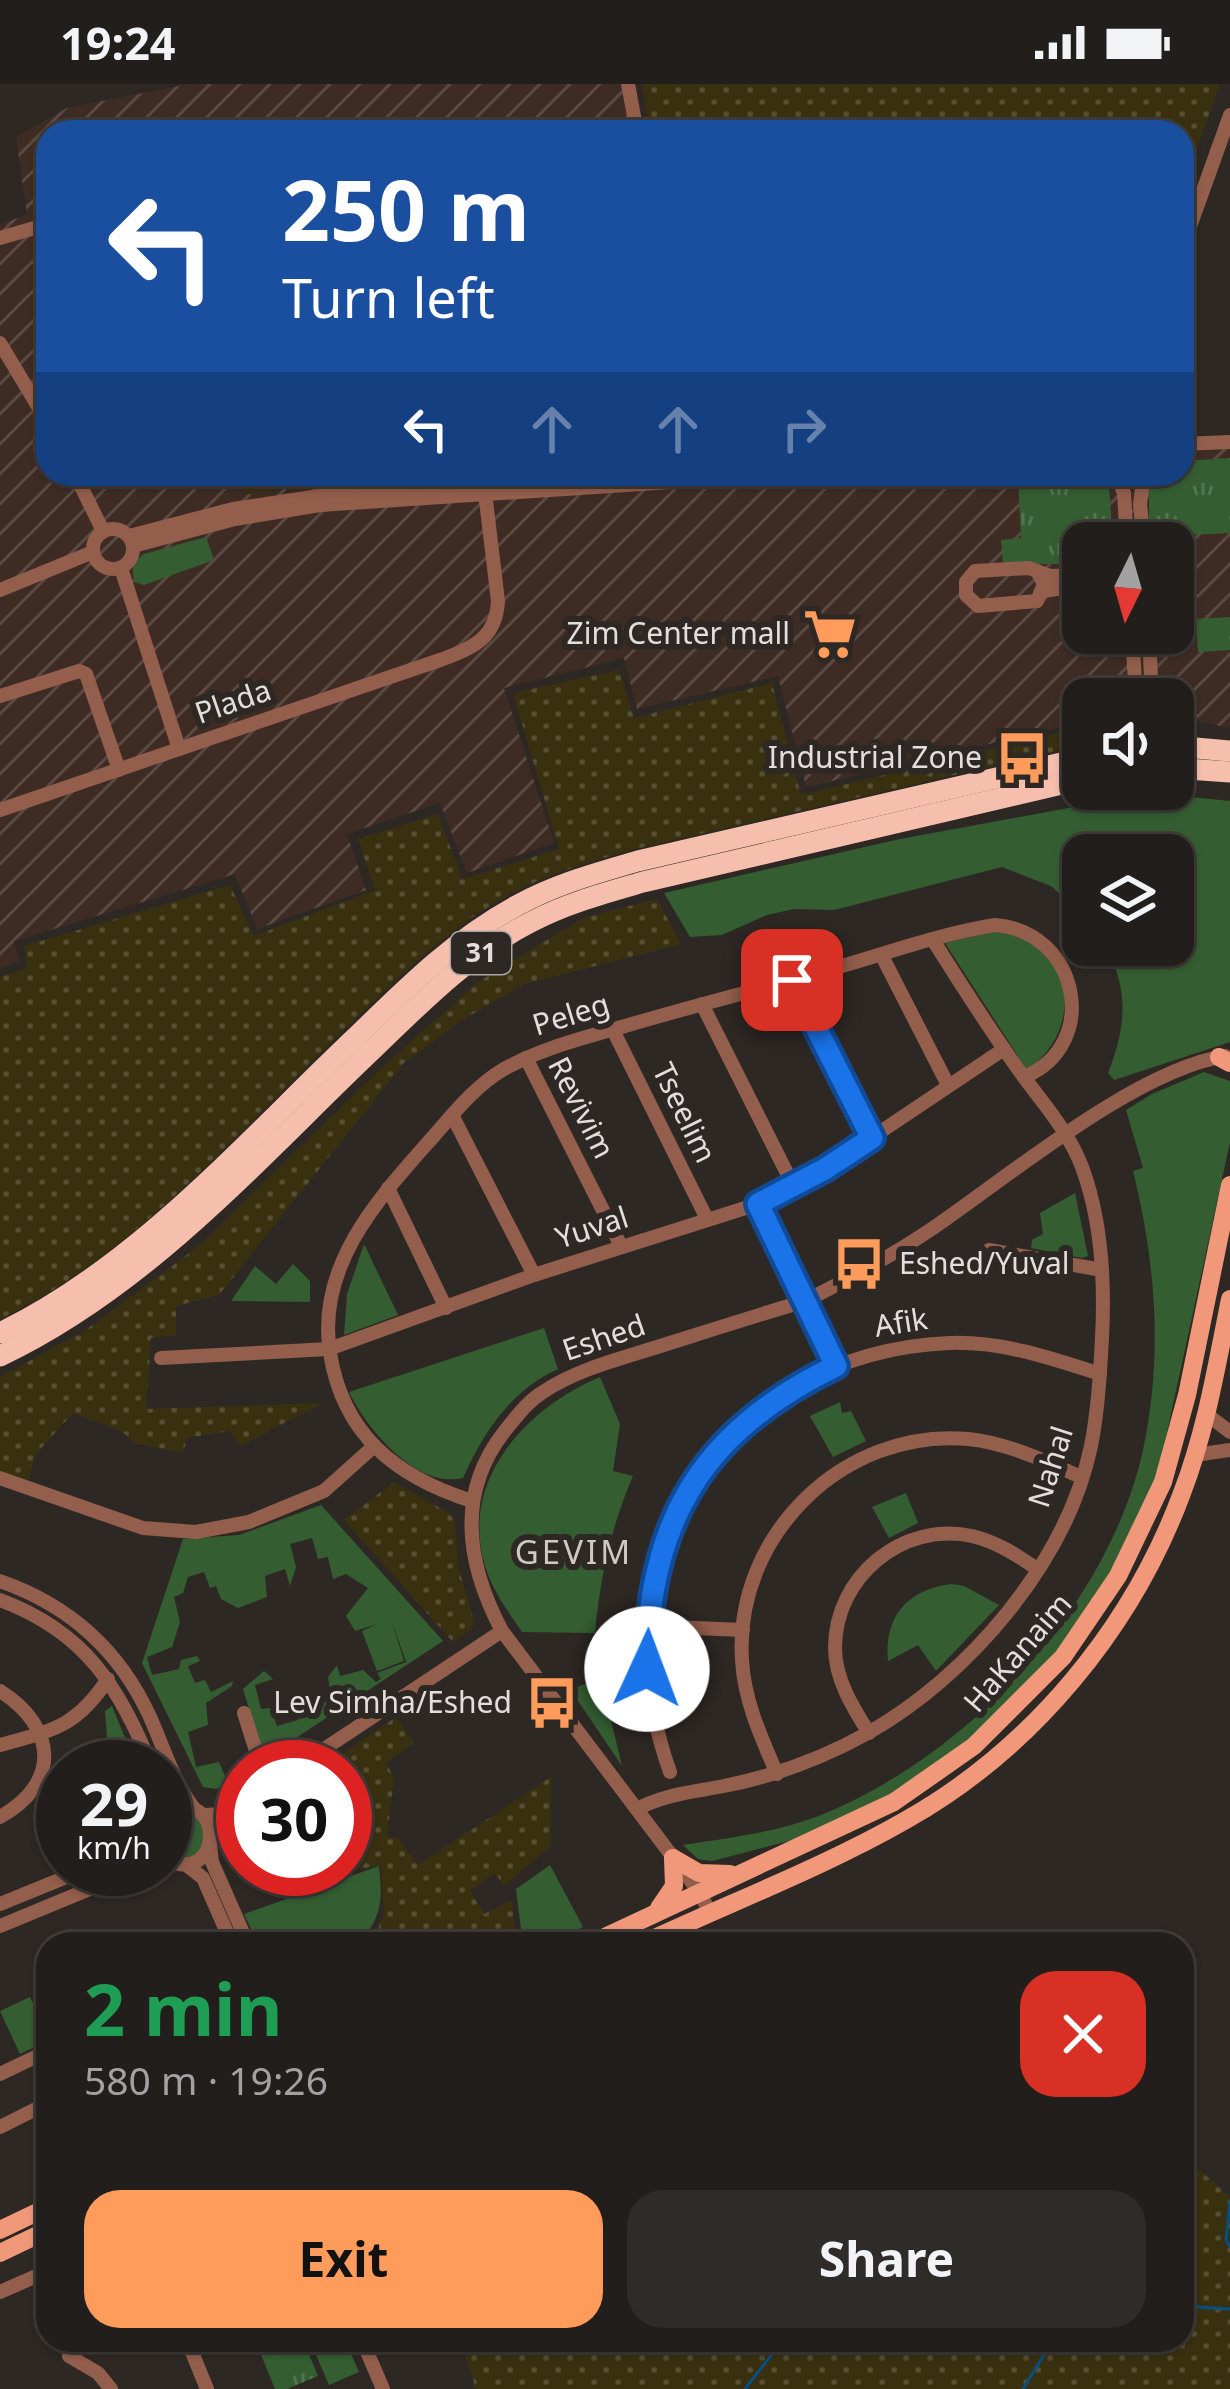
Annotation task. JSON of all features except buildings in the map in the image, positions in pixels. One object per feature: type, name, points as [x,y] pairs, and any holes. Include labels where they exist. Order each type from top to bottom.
[{"type":"highway","points":[[1194,747],[1230,751]]},
{"type":"highway","name":"31","points":[[0,1333],[50,1307],[110,1266],[415,980],[471,934],[519,904],[572,880],[638,861],[1062,763]]},
{"type":"highway","points":[[1194,769],[1230,772]]},
{"type":"highway","name":"31","points":[[0,1356],[61,1325],[123,1282],[176,1238],[428,996],[529,922],[580,900],[643,882],[1062,784]]},
{"type":"main road","name":"HaKanaim","points":[[616,1932],[894,1802],[998,1725],[1081,1634],[1118,1576],[1163,1482],[1183,1412],[1230,1186]]},
{"type":"main road","name":"HaKanaim","points":[[668,1932],[905,1821],[1013,1742],[1080,1671],[1120,1617],[1171,1521],[1195,1455],[1230,1299]]},
{"type":"main road","points":[[674,1858],[699,1873],[742,1873]]},
{"type":"main road","points":[[654,1914],[674,1886],[674,1858]]},
{"type":"main road","points":[[0,2230],[36,2213]]},
{"type":"main road","points":[[7,2265],[36,2240]]},
{"type":"street","points":[[628,84],[635,120]]},
{"type":"street","points":[[1194,216],[1230,115]]},
{"type":"street","points":[[0,238],[36,228]]},
{"type":"street","points":[[0,344],[36,403]]},
{"type":"street","points":[[1194,444],[1230,442]]},
{"type":"street","points":[[80,486],[103,531]]},
{"type":"street","points":[[131,541],[279,511],[516,486]]},
{"type":"street","points":[[484,489],[538,486]]},
{"type":"street","points":[[1121,486],[1126,522]]},
{"type":"street","points":[[1142,486],[1143,522]]},
{"type":"street","name":"Plada","points":[[0,810],[482,642],[497,617],[484,489]]},
{"type":"street","points":[[121,568],[101,566],[92,552],[93,542],[103,531],[117,529],[131,541]]},
{"type":"street","points":[[121,568],[130,559],[131,541]]},
{"type":"street","points":[[0,590],[92,552]]},
{"type":"street","points":[[121,568],[179,749]]},
{"type":"street","points":[[1037,571],[1043,591],[1037,601],[978,606],[966,595],[966,582],[975,571],[1029,568],[1062,576]]},
{"type":"street","points":[[1043,591],[1062,588]]},
{"type":"street","points":[[0,696],[80,671],[86,674],[119,770]]},
{"type":"street","name":"Peleg","points":[[472,1502],[411,1477],[372,1448],[349,1416],[338,1390],[329,1348],[329,1317],[344,1256],[364,1217],[452,1115],[498,1073],[526,1058],[702,1004],[988,926],[1013,926],[1044,942],[1057,957],[1070,988],[1067,1032],[1051,1058],[1024,1077]]},
{"type":"street","name":"Nahal","points":[[637,1809],[662,1798],[777,1774],[869,1733],[929,1693],[998,1625],[1037,1569],[1081,1478],[1090,1450],[1100,1374],[1102,1270],[1092,1198],[1067,1134],[933,940]]},
{"type":"street","points":[[882,956],[949,1085]]},
{"type":"street","points":[[792,980],[872,1138]]},
{"type":"street","points":[[702,1004],[794,1187]]},
{"type":"street","name":"Tseelim","points":[[613,1030],[706,1220]]},
{"type":"street","name":"Yuval","points":[[161,1358],[329,1348],[534,1275],[758,1204],[872,1138],[1004,1049]]},
{"type":"street","name":"Eshed","points":[[710,1912],[502,1631],[477,1576],[470,1536],[472,1502],[495,1444],[521,1411],[551,1387],[584,1370],[805,1300],[899,1250],[1067,1134],[1177,1071],[1227,1057]]},
{"type":"street","name":"Revivim","points":[[526,1058],[621,1246]]},
{"type":"street","points":[[452,1115],[534,1275]]},
{"type":"street","points":[[388,1188],[446,1308]]},
{"type":"street","points":[[758,1204],[836,1366]]},
{"type":"street","points":[[989,1250],[1102,1270]]},
{"type":"street","name":"Afik","points":[[670,1772],[651,1703],[648,1626],[652,1585],[669,1530],[714,1455],[763,1408],[836,1366],[910,1347],[951,1343],[1013,1349],[1100,1374]]},
{"type":"street","points":[[1205,1413],[1230,1432]]},
{"type":"street","points":[[777,1774],[745,1683],[743,1630],[750,1586],[780,1526],[818,1485],[879,1450],[915,1441],[969,1439],[1026,1453],[1081,1478]]},
{"type":"street","points":[[0,1478],[142,1528],[196,1532],[249,1522],[324,1491],[372,1448]]},
{"type":"street","points":[[1195,1455],[1230,1450]]},
{"type":"street","points":[[869,1733],[845,1690],[835,1648],[844,1603],[866,1568],[904,1543],[948,1533],[992,1542],[1037,1569]]},
{"type":"street","points":[[0,1581],[62,1610],[101,1642],[141,1699],[178,1781],[199,1813],[216,1873],[243,1932]]},
{"type":"street","points":[[0,1600],[65,1634],[108,1679],[140,1740]]},
{"type":"street","points":[[648,1626],[743,1630]]},
{"type":"street","points":[[338,1740],[502,1631]]},
{"type":"street","points":[[0,1744],[40,1734],[88,1710],[108,1679]]},
{"type":"street","points":[[0,1691],[21,1708],[40,1734],[46,1757],[32,1793],[0,1817]]},
{"type":"street","points":[[244,1713],[252,1740]]},
{"type":"street","points":[[192,1811],[216,1814]]},
{"type":"street","points":[[192,1859],[200,1858],[216,1832]]},
{"type":"street","points":[[192,1872],[203,1878],[227,1932]]},
{"type":"street","points":[[0,1904],[36,1889]]},
{"type":"street","points":[[0,1926],[73,1896]]},
{"type":"street","points":[[0,2074],[36,2057]]},
{"type":"street","points":[[0,2127],[36,2109]]},
{"type":"street","points":[[0,2292],[7,2265]]},
{"type":"street","points":[[194,2352],[207,2389]]},
{"type":"street","points":[[367,2352],[383,2389]]},
{"type":"street","points":[[69,2356],[98,2373],[111,2389]]},
{"type":"shaded area","points":[[188,84],[634,84],[640,120],[46,120],[67,108]]},
{"type":"shaded area","points":[[36,126],[36,486],[1194,486],[1194,439],[1230,437],[1230,728],[1194,720],[1194,678],[1062,678],[1062,727],[806,787],[778,676],[637,709],[624,658],[504,688],[554,843],[467,873],[440,803],[347,834],[366,890],[257,929],[235,874],[14,941],[19,962],[0,968],[0,225],[27,214],[16,137]]},
{"type":"green space","points":[[1230,458],[1230,533],[1194,535],[1194,522],[1149,522],[1149,486],[1194,486],[1194,460]]},
{"type":"green space","points":[[1019,486],[1109,486],[1112,522],[1062,522],[1062,564],[1003,564],[1001,540],[1021,538]]},
{"type":"green space","points":[[206,537],[214,560],[144,585],[135,582],[134,566],[144,554]]},
{"type":"green space","points":[[1230,617],[1230,650],[1198,652],[1196,619]]},
{"type":"green space","points":[[1194,797],[1230,801],[1230,1042],[1114,1080],[1108,1073],[1122,1024],[1114,966],[1194,966],[1194,834],[1062,834],[1062,896],[1051,886],[1002,867],[834,910],[794,909],[767,915],[722,935],[690,937],[664,893],[900,839],[1062,809],[1194,810]]},
{"type":"green space","points":[[996,931],[1024,935],[1042,948],[1063,982],[1065,1001],[1055,1039],[1027,1070],[945,943]]},
{"type":"green space","points":[[1204,1072],[1230,1081],[1230,1142],[1156,1483],[1125,1555],[1064,1647],[981,1731],[900,1789],[797,1839],[712,1861],[698,1859],[683,1845],[800,1823],[871,1791],[925,1757],[976,1717],[1022,1671],[1098,1566],[1125,1509],[1143,1450],[1153,1380],[1152,1275],[1133,1171],[1143,1168],[1126,1110]]},
{"type":"green space","points":[[1075,1193],[1088,1256],[1031,1248],[1032,1240],[1043,1234],[1040,1213]]},
{"type":"green space","points":[[364,1244],[398,1315],[344,1335],[347,1294]]},
{"type":"green space","points":[[293,1264],[310,1281],[310,1302],[231,1301],[255,1266],[276,1284]]},
{"type":"green space","points":[[544,1328],[558,1369],[526,1389],[500,1414],[463,1478],[428,1474],[395,1453],[349,1392]]},
{"type":"green space","points":[[600,1377],[620,1424],[613,1471],[633,1476],[608,1553],[595,1633],[522,1632],[492,1584],[481,1550],[486,1487],[519,1433],[570,1392]]},
{"type":"green space","points":[[840,1402],[842,1413],[851,1411],[866,1441],[833,1457],[810,1416]]},
{"type":"green space","points":[[906,1493],[918,1523],[889,1538],[872,1507]]},
{"type":"green space","points":[[321,1505],[443,1641],[293,1740],[258,1740],[243,1689],[264,1671],[273,1679],[255,1685],[261,1709],[271,1708],[277,1726],[298,1720],[293,1696],[306,1690],[311,1704],[331,1696],[328,1677],[337,1665],[340,1676],[363,1670],[376,1682],[381,1679],[377,1673],[406,1662],[391,1619],[404,1661],[377,1671],[362,1631],[377,1624],[355,1631],[346,1616],[368,1588],[346,1574],[333,1579],[328,1557],[318,1559],[312,1538],[290,1544],[296,1567],[290,1586],[285,1569],[265,1576],[267,1597],[238,1608],[221,1599],[216,1586],[210,1588],[204,1572],[188,1577],[183,1593],[174,1597],[180,1622],[172,1647],[147,1657],[152,1675],[179,1669],[181,1660],[197,1656],[200,1661],[188,1666],[195,1683],[205,1680],[211,1692],[233,1681],[206,1703],[208,1725],[188,1732],[190,1740],[180,1740],[142,1663],[183,1539],[239,1535]]},
{"type":"green space","points":[[951,1584],[999,1605],[936,1671],[918,1645],[888,1661],[890,1631],[902,1608],[922,1592]]},
{"type":"green space","points":[[601,1679],[622,1766],[570,1689]]},
{"type":"green space","points":[[112,1706],[126,1740],[107,1740],[105,1711]]},
{"type":"green space","points":[[192,1750],[196,1767],[216,1763],[216,1789],[203,1787],[192,1765]]},
{"type":"green space","points":[[192,1816],[203,1828],[203,1844],[192,1856]]},
{"type":"green space","points":[[550,1865],[583,1927],[572,1932],[521,1932],[516,1889]]},
{"type":"green space","points":[[379,1866],[380,1903],[367,1932],[252,1932],[244,1914],[295,1896],[372,1896],[372,1868]]},
{"type":"green space","points":[[30,1997],[36,2010],[36,2047],[20,2054],[0,2011]]},
{"type":"green space","points":[[260,2352],[308,2352],[318,2376],[275,2389]]},
{"type":"green space","points":[[315,2352],[350,2352],[359,2372],[329,2385]]},
{"type":"sand","points":[[642,84],[1220,84],[1194,157],[1194,120],[648,120]]},
{"type":"sand","points":[[243,486],[304,486],[244,495]]},
{"type":"sand","points":[[619,670],[634,718],[772,683],[801,795],[1062,732],[1062,750],[635,849],[514,892],[469,920],[407,970],[142,1224],[50,1292],[0,1319],[0,977],[27,968],[24,946],[230,885],[254,936],[375,890],[358,839],[438,814],[462,879],[559,849],[513,693]]},
{"type":"sand","points":[[657,899],[681,944],[525,984],[462,1020],[403,1064],[219,1295],[176,1306],[176,1335],[151,1338],[146,1409],[324,1403],[241,1445],[230,1431],[187,1438],[183,1453],[136,1443],[121,1431],[73,1413],[35,1455],[29,1479],[0,1477],[0,1377],[86,1330],[200,1245],[376,1073],[478,982],[583,918]]},
{"type":"sand","points":[[394,1482],[455,1521],[458,1566],[474,1621],[471,1630],[453,1642],[344,1520]]},
{"type":"sand","points":[[396,1717],[414,1743],[386,1763],[394,1778],[387,1836],[399,1839],[418,1865],[551,1777],[551,1845],[504,1886],[495,1873],[470,1891],[484,1914],[512,1900],[515,1932],[377,1932],[384,1913],[381,1865],[372,1867],[372,1740],[362,1740]]},
{"type":"sand","points":[[1194,2165],[1230,2197],[1230,2389],[476,2389],[464,2352],[1194,2352]]},
{"type":"waterway","points":[[1230,2201],[1226,2240],[1230,2247]]},
{"type":"waterway","points":[[1194,2307],[1230,2309]]},
{"type":"waterway","points":[[745,2389],[774,2352]]},
{"type":"waterway","points":[[1023,2389],[1046,2352]]},
{"type":"place","name":"Zim Center mall","points":[[830,634]]},
{"type":"place","name":"Industrial Zone","points":[[1022,758]]},
{"type":"place","name":"Eshed/Yuval","points":[[859,1264]]},
{"type":"place","name":"Lev Simha/Eshed","points":[[552,1703]]},
{"type":"district","name":"GEVIM","points":[[574,1552]]},
{"type":"route","points":[[647,1669],[649,1610],[659,1557],[697,1478],[763,1408],[836,1366],[758,1204],[872,1138],[792,980]]}]
